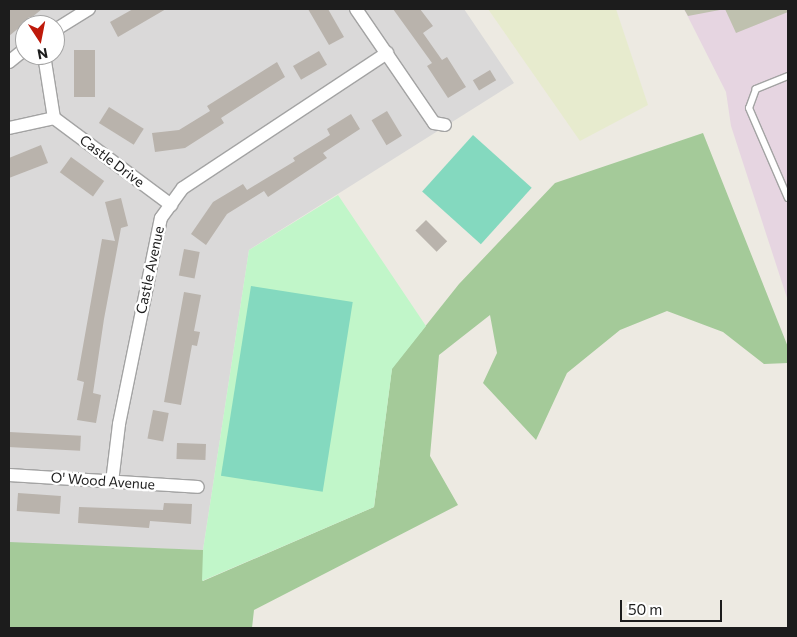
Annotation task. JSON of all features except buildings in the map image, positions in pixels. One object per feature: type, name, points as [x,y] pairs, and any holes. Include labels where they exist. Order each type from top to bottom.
[{"type":"street","points":[[65,24],[89,9]]},
{"type":"street","points":[[356,9],[434,123],[445,125]]},
{"type":"street","name":"Castle Avenue","points":[[112,482],[119,424],[161,218],[183,188],[387,53]]},
{"type":"street","points":[[9,128],[54,118],[46,65]]},
{"type":"street","name":"Castle Drive","points":[[54,118],[170,205]]},
{"type":"street","name":"O' Wood Avenue","points":[[9,475],[198,487]]},
{"type":"lane","points":[[788,76],[756,89],[749,108],[788,198]]},
{"type":"shaded area","points":[[9,9],[464,9],[514,83],[249,250],[203,550],[9,543]]},
{"type":"shaded area","points":[[488,9],[616,9],[648,105],[580,141]]},
{"type":"shaded area","points":[[684,9],[788,9],[788,301],[731,126],[726,92]]},
{"type":"shaded area","points":[[684,9],[725,9],[688,16]]},
{"type":"shaded area","points":[[725,9],[788,9],[788,12],[736,33]]},
{"type":"green space","points":[[703,133],[788,347],[788,363],[764,364],[723,332],[667,311],[620,330],[567,373],[536,440],[483,383],[497,353],[490,315],[439,355],[430,456],[458,505],[254,610],[252,628],[9,628],[9,542],[203,550],[203,581],[374,507],[392,368],[459,284],[555,183]]},
{"type":"green space","points":[[473,135],[532,188],[481,244],[422,191]]},
{"type":"green space","points":[[338,195],[426,326],[392,369],[374,507],[202,581],[203,550],[249,250]]},
{"type":"green space","points":[[251,286],[353,302],[323,492],[221,476]]}]
